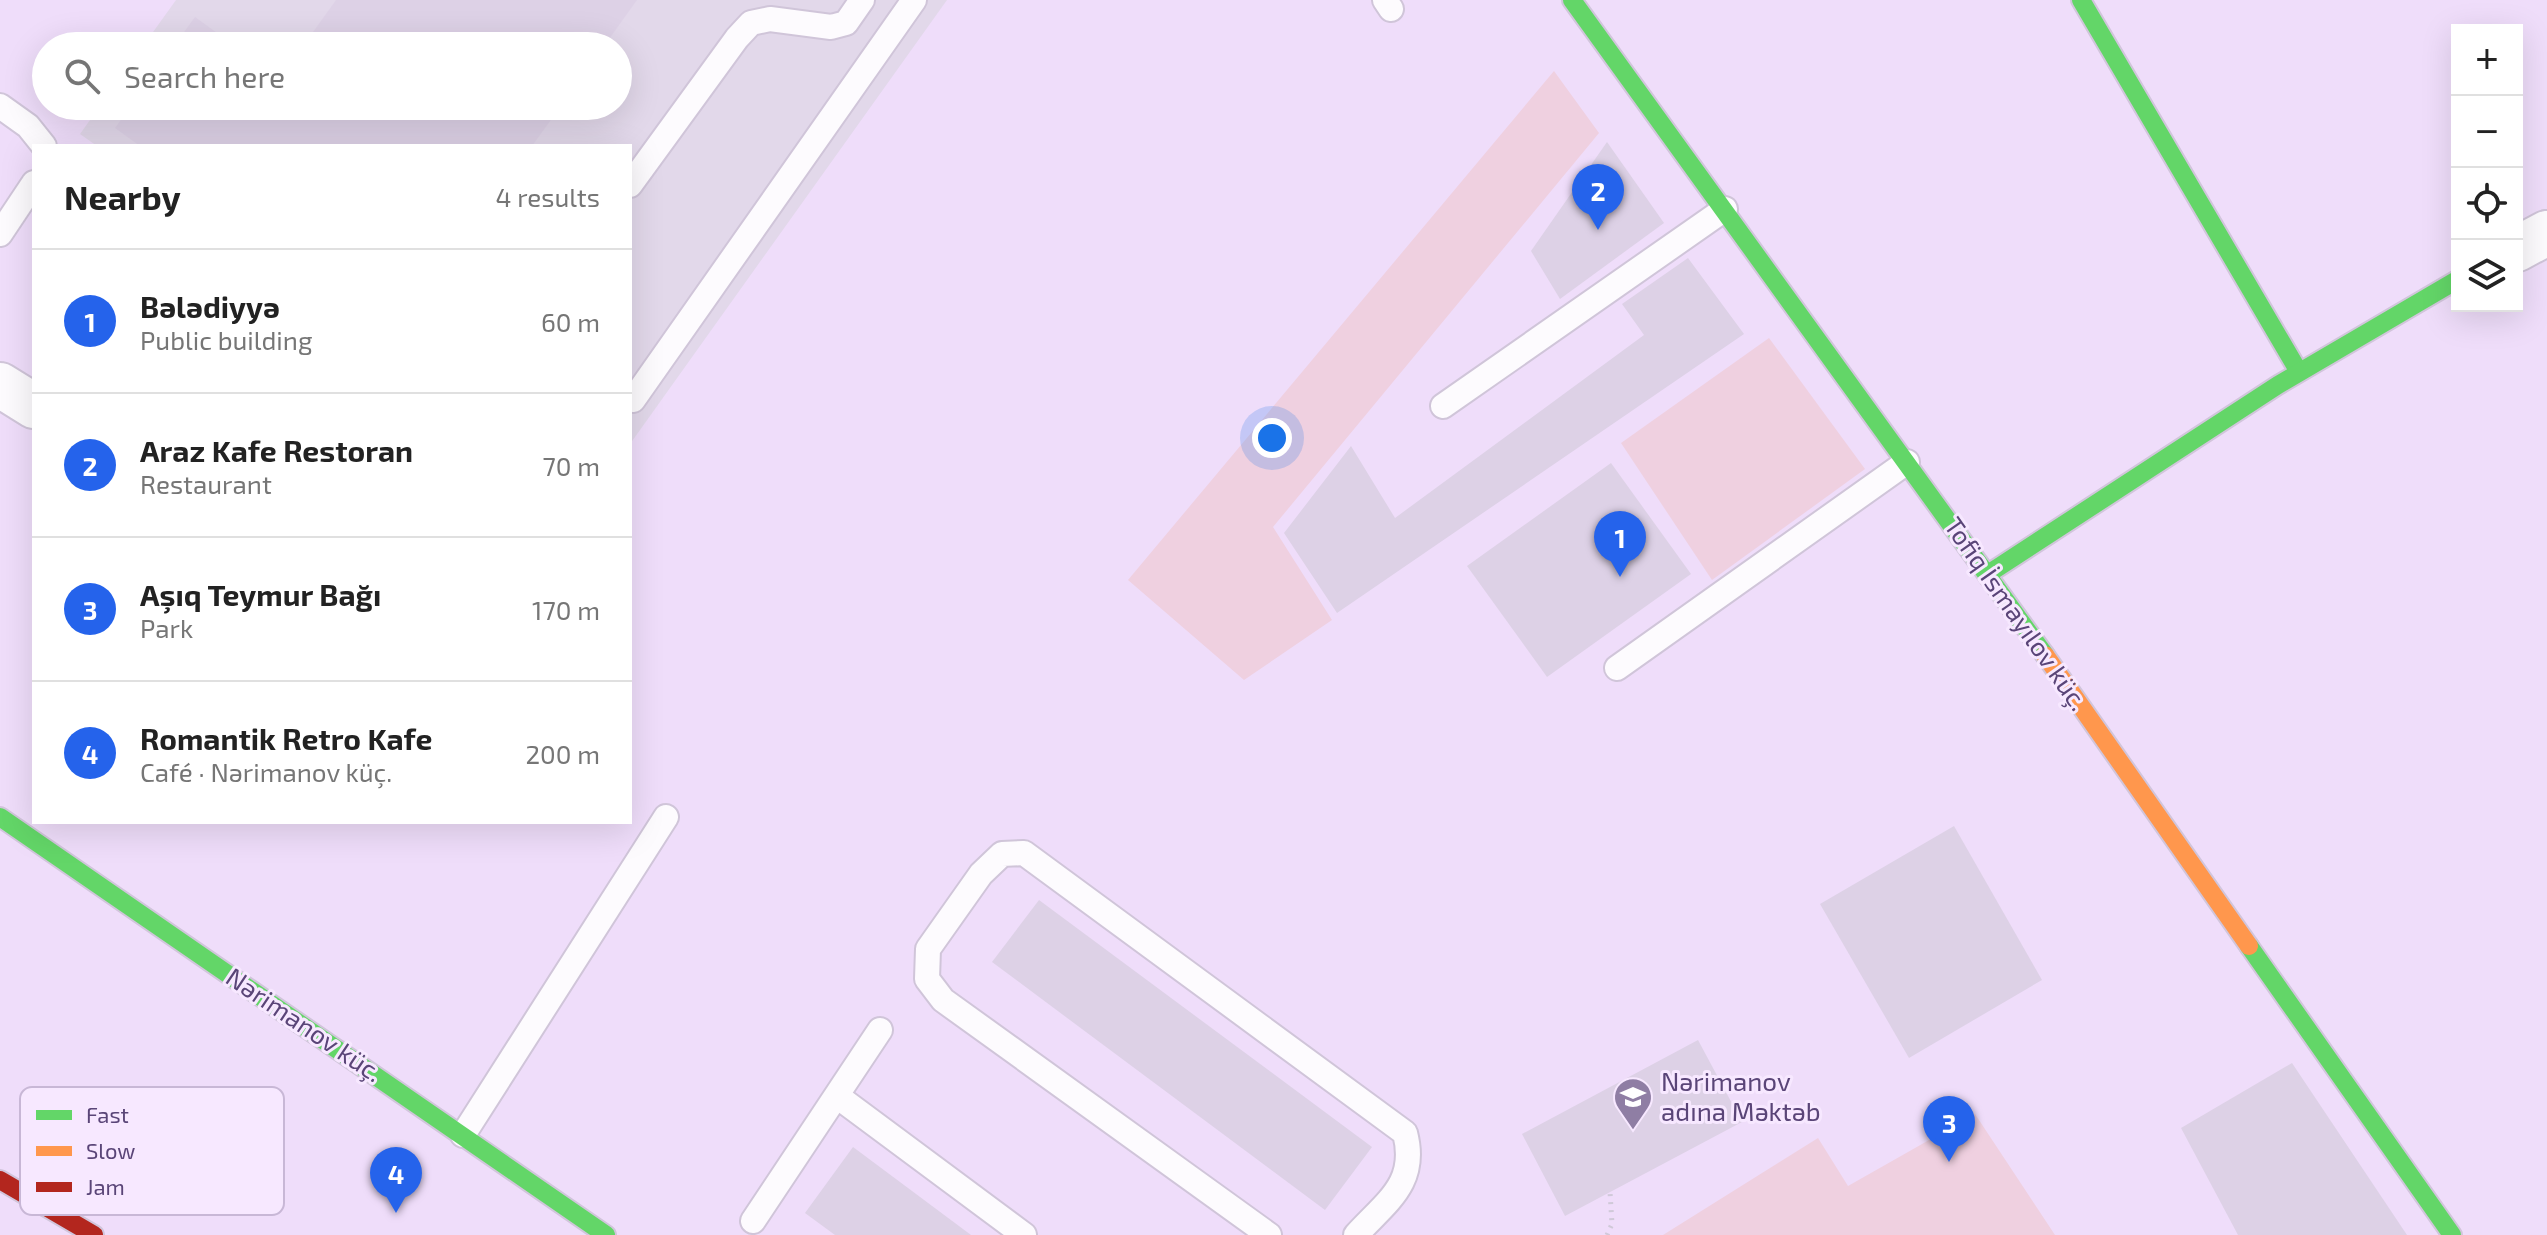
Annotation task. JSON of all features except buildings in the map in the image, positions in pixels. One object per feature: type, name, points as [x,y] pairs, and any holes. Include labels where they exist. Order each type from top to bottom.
[{"type":"street","name":"Tofiq İsmayılov küç.","points":[[1572,0],[1988,574],[2452,1235]]},
{"type":"street","points":[[2081,0],[2299,372]]},
{"type":"street","points":[[2523,246],[2547,233]]},
{"type":"street","points":[[1988,574],[2299,372],[2451,283]]},
{"type":"street","points":[[0,385],[32,405]]},
{"type":"street","name":"Nərimanov küç.","points":[[0,817],[606,1235]]},
{"type":"street","points":[[0,1180],[20,1192]]},
{"type":"street","points":[[60,1215],[94,1235]]},
{"type":"lane","points":[[632,182],[751,23],[770,19],[831,27],[846,23],[862,0]]},
{"type":"lane","points":[[633,400],[914,0]]},
{"type":"lane","points":[[0,106],[28,126],[43,144]]},
{"type":"lane","points":[[0,234],[32,186]]},
{"type":"lane","points":[[1443,406],[1725,209]]},
{"type":"lane","points":[[1617,668],[1907,462]]},
{"type":"lane","points":[[463,1135],[666,817]]},
{"type":"lane","points":[[1269,1235],[943,1000],[927,979],[928,949],[981,874],[1002,854],[1024,853],[1405,1133],[1411,1155],[1404,1182],[1356,1235]]},
{"type":"lane","points":[[753,1221],[880,1030]]},
{"type":"lane","points":[[837,1096],[1024,1235]]},
{"type":"path","points":[[1607,1235],[1612,1224],[1610,1192]]},
{"type":"shaded area","points":[[0,0],[2547,0],[2547,1235],[0,1235]]},
{"type":"shaded area","points":[[176,0],[947,0],[632,441],[632,144],[94,144],[80,134],[90,120],[632,120],[632,32],[153,32]]},
{"type":"shaded area","points":[[1554,71],[1599,133],[1273,527],[1332,620],[1244,680],[1128,580]]},
{"type":"shaded area","points":[[1769,338],[1865,469],[1712,580],[1621,443]]},
{"type":"shaded area","points":[[1975,1114],[2055,1235],[1663,1235],[1818,1138],[1848,1186]]},
{"type":"traffic: fast","points":[[1572,0],[2045,655]]},
{"type":"traffic: fast","points":[[2081,0],[2299,372]]},
{"type":"traffic: fast","points":[[1988,574],[2278,385],[2451,284]]},
{"type":"traffic: fast","points":[[0,817],[606,1235]]},
{"type":"traffic: fast","points":[[2249,946],[2452,1235]]},
{"type":"traffic: slow","points":[[2045,655],[2249,946]]},
{"type":"traffic: jam","points":[[0,1180],[20,1192]]},
{"type":"traffic: jam","points":[[60,1215],[94,1235]]},
{"type":"place","name":"Araz Kafe Restoran","points":[[1598,230]]},
{"type":"place","name":"Bələdiyyə","points":[[1620,577]]},
{"type":"place","name":"Nərimanov adına Məktəb","points":[[1633,1131]]},
{"type":"place","name":"Aşıq Teymur Bağı","points":[[1949,1162]]},
{"type":"place","name":"Romantik Retro Kafe","points":[[396,1213]]}]
